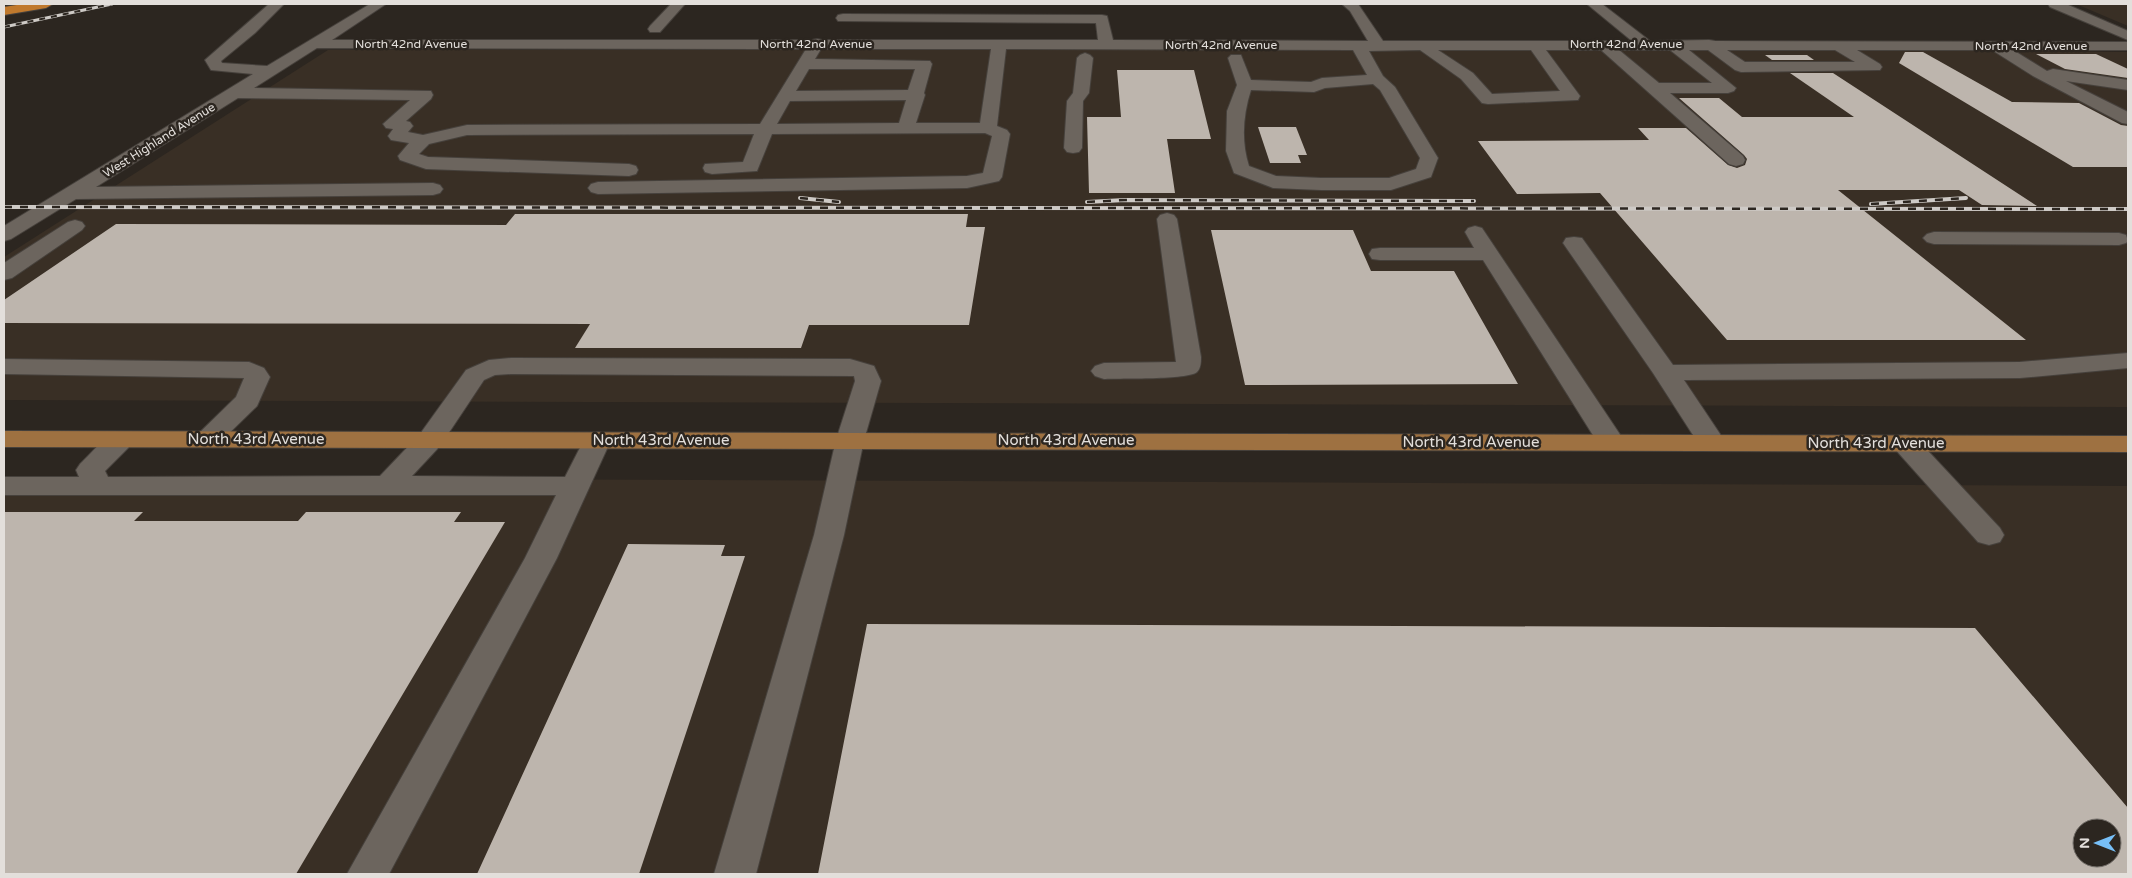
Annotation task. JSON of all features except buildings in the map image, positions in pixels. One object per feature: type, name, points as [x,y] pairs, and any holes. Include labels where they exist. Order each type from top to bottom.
[{"type":"highway","points":[[4,7],[23,4]]},
{"type":"highway","points":[[4,11],[46,4]]},
{"type":"main road","name":"North 43rd Avenue","points":[[4,439],[2128,444]]},
{"type":"street","points":[[270,71],[217,68],[212,60],[250,30],[277,4]]},
{"type":"street","name":"West Highland Avenue","points":[[10,228],[72,193],[380,4]]},
{"type":"street","points":[[656,29],[678,4]]},
{"type":"street","points":[[754,186],[750,168],[765,129],[804,64],[823,44],[851,4]]},
{"type":"street","points":[[995,19],[999,4]]},
{"type":"street","points":[[1073,148],[1075,101],[1081,94],[1085,52],[1235,52],[1245,85],[1236,111],[1235,151],[1241,169],[1273,182],[1321,184],[1391,184],[1424,174],[1430,158],[1388,87],[1377,79],[1360,48],[1378,45],[1355,8],[1349,4]]},
{"type":"street","points":[[1594,4],[1645,44]]},
{"type":"street","points":[[2055,4],[2128,36]]},
{"type":"street","points":[[1040,45],[1041,19]]},
{"type":"street","points":[[838,22],[1102,19],[1106,45]]},
{"type":"street","name":"North 42nd Avenue","points":[[313,44],[999,44],[1040,45],[1085,52],[1106,45],[1235,52],[1424,44],[2128,46]]},
{"type":"street","points":[[495,58],[510,44]]},
{"type":"street","points":[[664,58],[676,44]]},
{"type":"street","points":[[988,128],[999,44]]},
{"type":"street","points":[[1424,44],[1430,51],[1467,76],[1488,99],[1572,96],[1534,44]]},
{"type":"street","points":[[1603,44],[1736,160]]},
{"type":"street","points":[[1655,88],[1728,88],[1672,44]]},
{"type":"street","points":[[1709,44],[1741,68],[1874,67],[1838,45]]},
{"type":"street","points":[[1863,60],[1969,61],[1942,45]]},
{"type":"street","points":[[1994,45],[2039,73],[2128,119]]},
{"type":"street","points":[[804,64],[924,64],[906,128]]},
{"type":"street","points":[[2039,73],[2088,78],[2128,85]]},
{"type":"street","points":[[795,79],[919,87]]},
{"type":"street","points":[[1245,85],[1314,87],[1322,83],[1377,79]]},
{"type":"street","points":[[785,96],[919,87]]},
{"type":"street","points":[[235,92],[424,95],[392,124],[404,126],[397,136],[423,140],[467,130],[988,128],[1001,134],[992,177],[967,182],[598,188]]},
{"type":"street","points":[[423,140],[407,156],[426,163],[629,170],[750,168]]},
{"type":"street","points":[[72,193],[433,189]]},
{"type":"street","points":[[1104,371],[1188,368],[1189,357],[1167,219]]},
{"type":"street","points":[[4,273],[75,226]]},
{"type":"street","points":[[1475,232],[1611,442]]},
{"type":"street","points":[[1934,238],[2125,241]]},
{"type":"street","points":[[1574,243],[1666,373],[1712,443]]},
{"type":"street","points":[[1380,254],[1489,254]]},
{"type":"street","points":[[1666,373],[2020,370],[2128,361]]},
{"type":"street","points":[[4,366],[249,370],[255,373],[257,376],[248,400],[207,439]]},
{"type":"street","points":[[388,485],[430,440],[475,375],[489,368],[551,366],[850,367],[865,371],[868,381],[850,440],[829,535],[735,874]]},
{"type":"street","points":[[98,486],[90,470],[123,439]]},
{"type":"street","points":[[368,874],[541,558],[597,440]]},
{"type":"street","points":[[1905,443],[1989,535]]},
{"type":"street","points":[[4,486],[575,486]]},
{"type":"shaded area","points":[[2076,4],[2128,4],[2128,26]]},
{"type":"shaded area","points":[[1726,49],[2128,52],[2128,407],[4,400],[4,257],[328,50]]},
{"type":"shaded area","points":[[4,477],[2128,486],[2128,874],[4,874]]},
{"type":"railway","points":[[4,27],[112,4]]},
{"type":"railway","points":[[800,198],[839,202]]},
{"type":"railway","points":[[1871,204],[1966,198]]},
{"type":"railway","points":[[1087,202],[1125,200],[1474,201]]},
{"type":"railway","points":[[4,207],[2128,209]]}]
